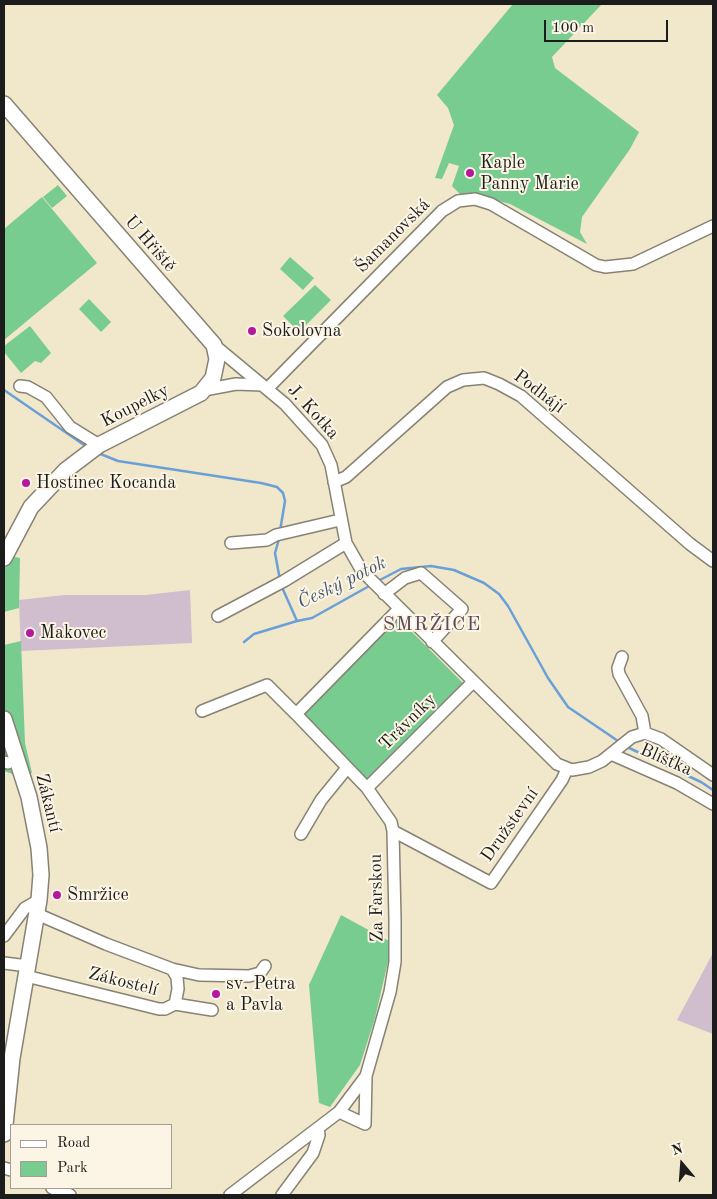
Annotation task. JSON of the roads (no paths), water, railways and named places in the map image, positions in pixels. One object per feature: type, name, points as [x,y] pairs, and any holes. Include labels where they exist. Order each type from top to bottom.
[{"type":"main road","name":"U Hřiště","points":[[4,104],[214,344]]},
{"type":"main road","points":[[204,390],[216,369],[217,359],[214,344]]},
{"type":"main road","name":"Koupelky","points":[[4,558],[34,503],[82,456],[204,390]]},
{"type":"main road","name":"Zákantí","points":[[4,718],[26,788],[39,848],[41,875],[38,907],[9,1078],[4,1134]]},
{"type":"street","name":"Šamanovská","points":[[264,387],[442,211],[458,201],[475,199],[491,204],[596,265],[614,268],[634,264],[713,226]]},
{"type":"street","points":[[214,344],[264,387]]},
{"type":"street","name":"Podhájí","points":[[334,482],[346,477],[447,387],[463,380],[484,378],[506,387],[525,400],[690,544],[713,561]]},
{"type":"street","name":"Koupelky","points":[[204,390],[236,384],[264,387]]},
{"type":"street","points":[[20,386],[28,387],[46,397],[70,427],[98,446]]},
{"type":"street","name":"J. Kotka","points":[[264,387],[319,440],[329,459],[340,520]]},
{"type":"street","points":[[231,543],[267,540],[340,520],[352,557],[369,579],[557,764],[567,769]]},
{"type":"street","points":[[218,616],[280,583],[346,543]]},
{"type":"street","points":[[383,592],[405,578],[421,573],[462,609],[432,642]]},
{"type":"street","points":[[296,714],[399,609]]},
{"type":"street","name":"Blíšťka","points":[[622,658],[618,668],[619,674],[642,716],[644,733]]},
{"type":"street","name":"Trávníky","points":[[367,788],[473,682]]},
{"type":"street","points":[[202,711],[267,685],[347,768],[321,800],[301,834]]},
{"type":"street","name":"Blíšťka","points":[[567,769],[589,768],[628,740],[644,733],[661,739],[713,775]]},
{"type":"street","name":"Blíšťka","points":[[614,751],[713,804]]},
{"type":"street","name":"Za Farskou","points":[[230,1195],[338,1112],[366,1076],[390,992],[395,962],[393,831],[386,812],[367,788],[347,768]]},
{"type":"street","name":"Družstevní","points":[[393,831],[491,883],[562,780],[567,769]]},
{"type":"street","points":[[4,936],[25,908],[38,907]]},
{"type":"street","name":"Zákostelí","points":[[38,907],[106,944],[172,969],[199,976],[248,976],[260,973],[265,966]]},
{"type":"street","name":"Zákostelí","points":[[4,963],[159,1009],[166,1009],[175,1004],[178,985],[172,969]]},
{"type":"street","points":[[175,1004],[212,1010]]},
{"type":"street","points":[[338,1112],[365,1124],[366,1076]]},
{"type":"street","points":[[282,1195],[312,1153],[318,1135],[318,1128]]},
{"type":"street","points":[[55,1189],[70,1195]]},
{"type":"waterway","name":"Český potok","points":[[4,390],[87,447]]},
{"type":"waterway","name":"Český potok","points":[[98,453],[118,461],[277,487],[283,493],[285,501],[280,531]]},
{"type":"waterway","name":"Český potok","points":[[279,539],[275,553],[280,580]]},
{"type":"waterway","name":"Český potok","points":[[378,581],[401,569],[431,566],[454,570],[484,583],[499,594],[508,606],[548,678],[568,707],[621,743]]},
{"type":"waterway","name":"Český potok","points":[[281,585],[297,621],[312,618],[371,585]]},
{"type":"waterway","points":[[244,642],[254,634],[297,621]]},
{"type":"waterway","name":"Český potok","points":[[625,746],[701,782],[713,790]]},
{"type":"place","name":"Kaple Panny Marie","points":[[470,173]]},
{"type":"place","name":"Sokolovna","points":[[252,331]]},
{"type":"place","name":"Hostinec Kocanda","points":[[26,483]]},
{"type":"place","name":"Makovec","points":[[30,633]]},
{"type":"place","name":"Smržice","points":[[57,895]]},
{"type":"place","name":"sv. Petra a Pavla","points":[[216,994]]},
{"type":"district","name":"SMRŽICE","points":[[432,625]]}]
